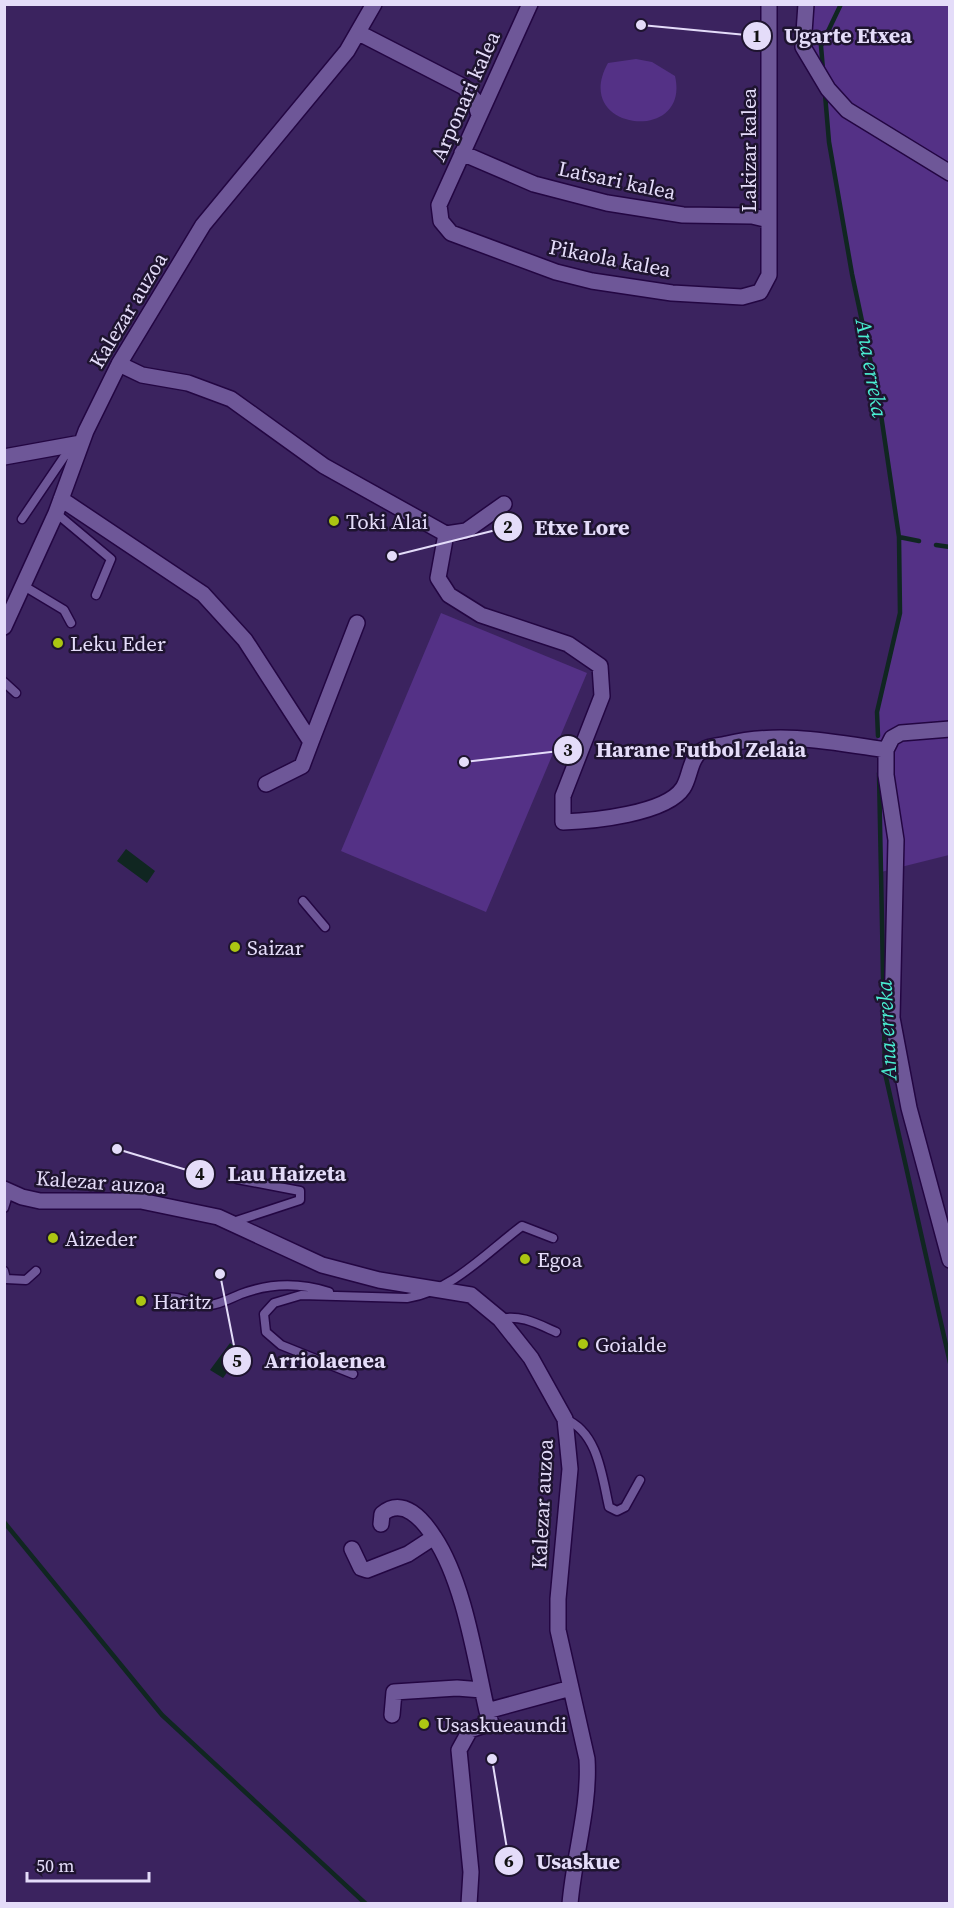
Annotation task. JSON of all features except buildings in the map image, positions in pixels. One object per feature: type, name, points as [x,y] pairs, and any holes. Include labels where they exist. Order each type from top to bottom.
[{"type":"street","name":"Kalezar auzoa","points":[[4,627],[58,506],[81,443],[119,364],[213,211],[291,122],[347,51],[374,4]]},
{"type":"street","name":"Arponari kalea","points":[[440,205],[530,4]]},
{"type":"street","name":"Lakizar kalea","points":[[760,292],[769,275],[769,4]]},
{"type":"street","points":[[806,4],[803,47],[828,88],[847,110],[950,173]]},
{"type":"street","points":[[359,33],[464,87],[476,88],[494,80]]},
{"type":"street","points":[[464,87],[474,99],[479,115]]},
{"type":"street","name":"Latsari kalea","points":[[462,153],[534,184],[607,203],[683,215],[752,216],[769,220]]},
{"type":"street","name":"Pikaola kalea","points":[[440,205],[441,221],[451,233],[556,272],[592,281],[672,293],[742,297],[760,292]]},
{"type":"street","points":[[119,364],[142,375],[188,382],[231,399],[324,466],[446,534],[466,531],[504,504]]},
{"type":"street","points":[[4,457],[81,443]]},
{"type":"street","points":[[58,506],[203,594],[245,640],[311,742]]},
{"type":"street","points":[[446,534],[438,578],[449,596],[481,615],[568,644],[600,666],[602,696],[563,796],[563,822],[592,821],[655,808],[683,789],[692,763],[703,750],[748,739],[795,737],[886,750]]},
{"type":"street","points":[[266,784],[302,766],[357,623]]},
{"type":"street","points":[[950,729],[901,733],[892,738],[886,750],[886,775],[896,840],[892,1018],[909,1108],[950,1260]]},
{"type":"street","name":"Kalezar auzoa","points":[[7,1190],[40,1201],[64,1203],[141,1201],[233,1222],[322,1265],[379,1280],[471,1295],[500,1319],[531,1358],[565,1419],[570,1469],[558,1630],[587,1759],[588,1777],[572,1873],[570,1904]]},
{"type":"street","points":[[381,1524],[382,1514],[388,1509],[407,1508],[423,1521],[444,1552],[471,1638],[487,1711],[492,1723],[470,1730],[459,1750],[471,1872],[469,1904]]},
{"type":"street","points":[[352,1549],[362,1568],[367,1570],[408,1554],[434,1537]]},
{"type":"street","points":[[392,1715],[394,1692],[457,1688],[482,1690]]},
{"type":"street","points":[[487,1711],[571,1688]]},
{"type":"lane","points":[[22,519],[64,457],[81,443]]},
{"type":"lane","points":[[58,506],[111,559],[96,595]]},
{"type":"lane","points":[[24,586],[64,610],[71,623]]},
{"type":"lane","points":[[4,682],[16,693]]},
{"type":"lane","points":[[303,901],[325,927]]},
{"type":"lane","points":[[233,1222],[300,1200],[300,1191],[237,1179]]},
{"type":"lane","points":[[4,1208],[7,1190]]},
{"type":"lane","points":[[353,1374],[281,1344],[266,1332],[264,1314],[274,1303],[302,1295],[407,1298],[423,1296],[463,1273],[522,1226],[553,1238]]},
{"type":"lane","points":[[4,1271],[6,1279],[26,1280],[36,1271]]},
{"type":"lane","points":[[165,1298],[181,1298],[202,1305],[214,1305],[242,1293],[292,1285],[338,1295]]},
{"type":"lane","points":[[500,1319],[509,1317],[527,1319],[556,1332]]},
{"type":"lane","points":[[565,1419],[584,1432],[599,1461],[609,1507],[617,1512],[625,1507],[640,1480]]},
{"type":"shaded area","points":[[807,5],[949,5],[949,855],[881,872],[877,712],[900,613],[899,537],[879,401],[852,274],[829,142],[824,83],[803,47]]},
{"type":"shaded area","points":[[636,59],[652,62],[675,76],[675,98],[666,113],[651,120],[633,121],[617,115],[605,103],[601,86],[608,63]]},
{"type":"shaded area","points":[[441,613],[587,673],[486,912],[341,851]]},
{"type":"shaded area","points":[[126,849],[155,871],[147,883],[117,861]]},
{"type":"shaded area","points":[[230,1343],[242,1352],[223,1378],[210,1370]]},
{"type":"waterway","name":"Ana erreka","points":[[823,70],[821,46],[841,4]]},
{"type":"waterway","name":"Ana erreka","points":[[825,94],[829,142],[852,274],[879,401],[899,537],[900,613],[877,712],[878,736]]},
{"type":"waterway","points":[[899,537],[919,541]]},
{"type":"waterway","points":[[936,545],[950,547]]},
{"type":"waterway","name":"Ana erreka","points":[[879,773],[885,1073],[950,1363]]},
{"type":"waterway","points":[[4,1522],[162,1715],[366,1904]]},
{"type":"place","name":"Ugarte Etxea","points":[[641,25]]},
{"type":"place","name":"Toki Alai","points":[[334,521]]},
{"type":"place","name":"Etxe Lore","points":[[392,556]]},
{"type":"place","name":"Leku Eder","points":[[58,643]]},
{"type":"place","name":"Harane Futbol Zelaia","points":[[464,762]]},
{"type":"place","name":"Saizar","points":[[235,947]]},
{"type":"place","name":"Lau Haizeta","points":[[117,1149]]},
{"type":"place","name":"Aizeder","points":[[53,1238]]},
{"type":"place","name":"Egoa","points":[[525,1259]]},
{"type":"place","name":"Arriolaenea","points":[[220,1274]]},
{"type":"place","name":"Haritz","points":[[141,1301]]},
{"type":"place","name":"Goialde","points":[[583,1344]]},
{"type":"place","name":"Usaskueaundi","points":[[424,1724]]},
{"type":"place","name":"Usaskue","points":[[492,1759]]}]
